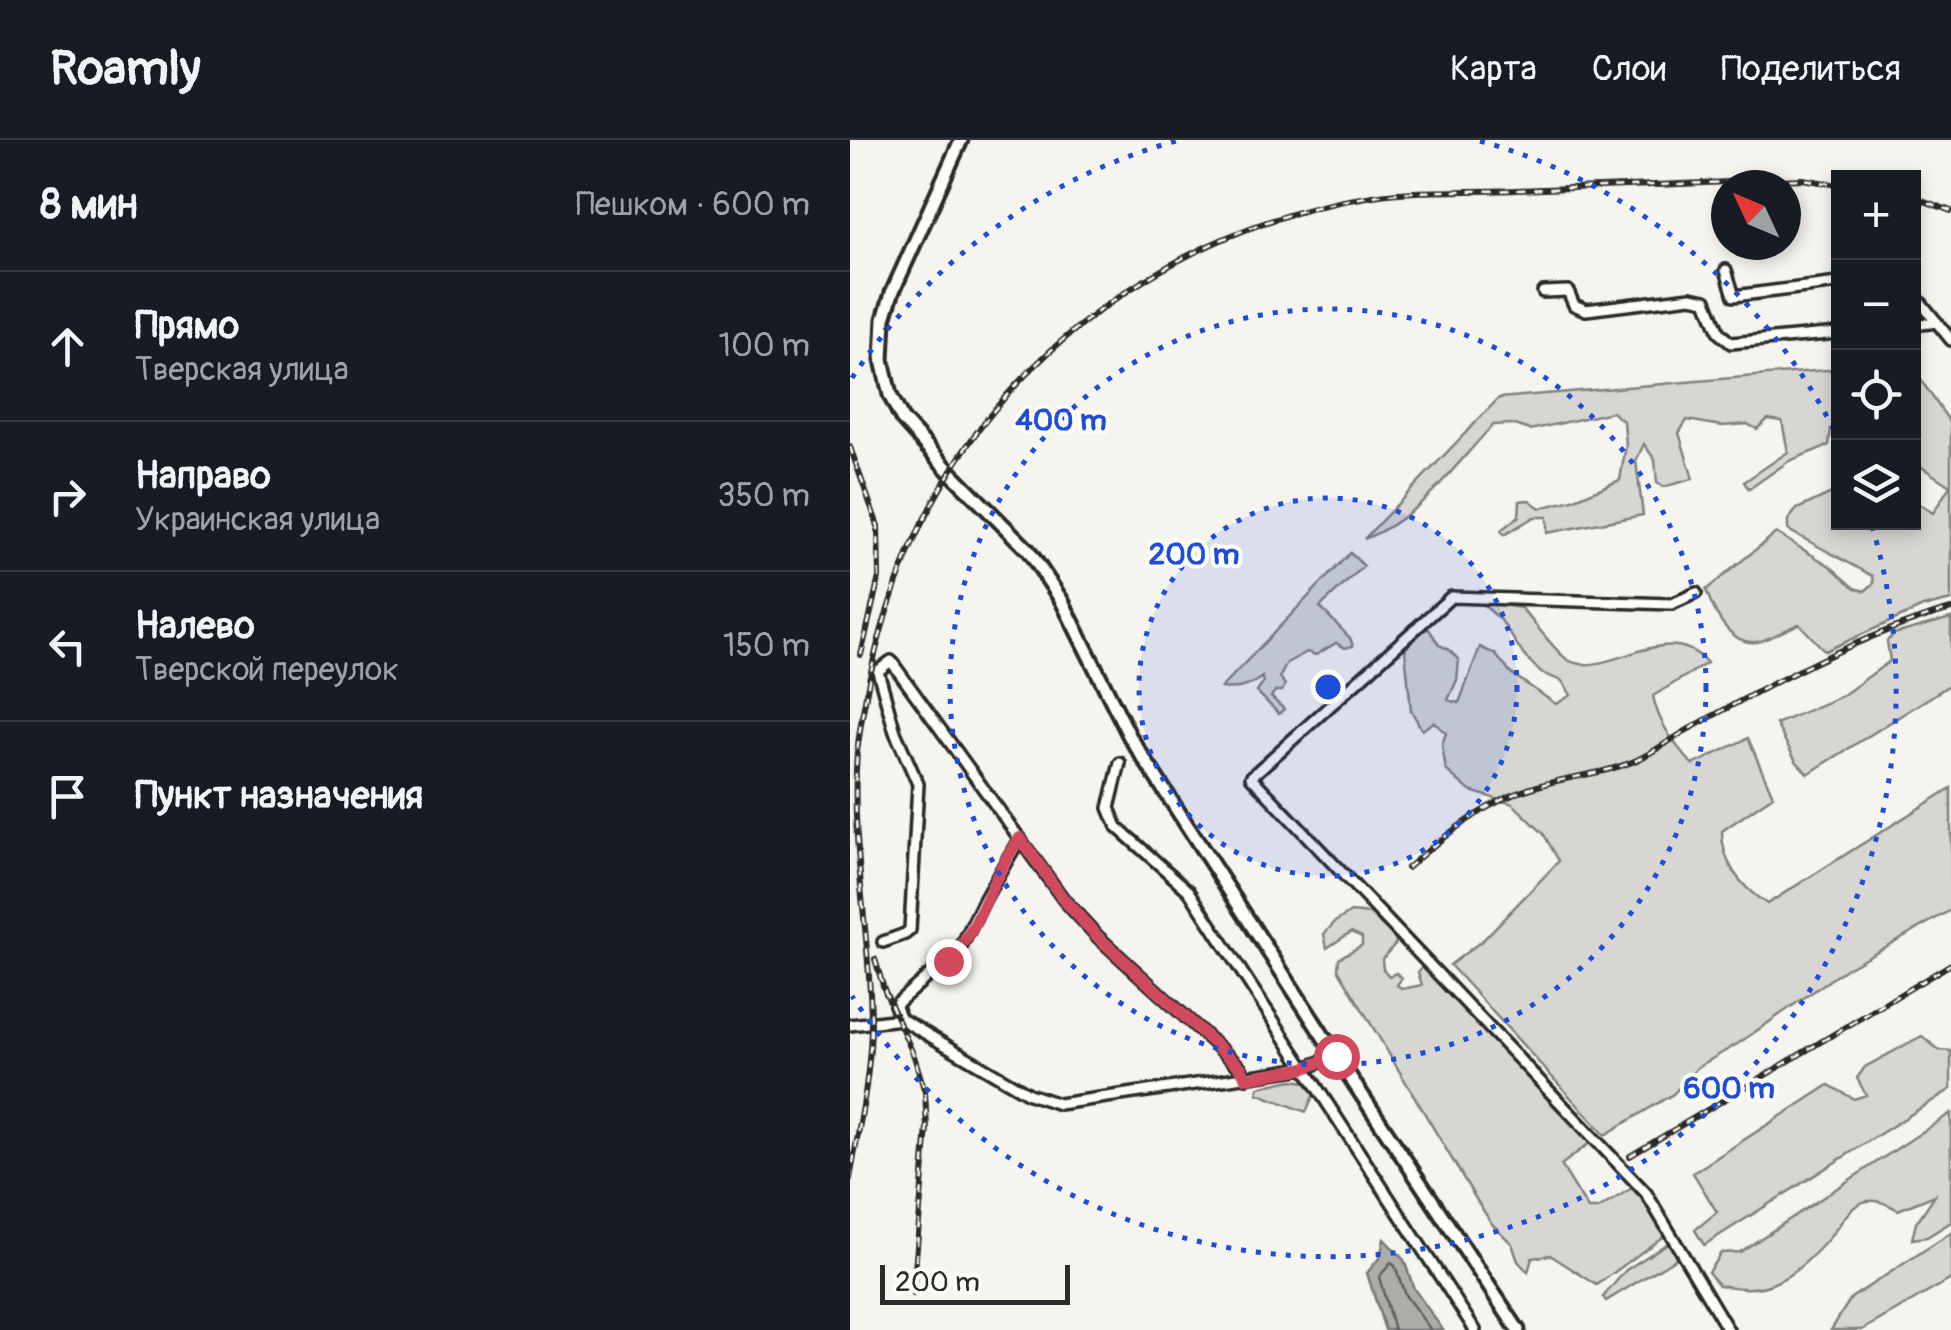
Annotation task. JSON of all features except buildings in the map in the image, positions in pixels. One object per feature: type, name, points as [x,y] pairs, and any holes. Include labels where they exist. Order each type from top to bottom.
[{"type":"main road","points":[[961,140],[884,318],[882,360],[890,395],[918,439],[1028,550],[1062,602],[1130,737],[1518,1330]]},
{"type":"street","points":[[1726,270],[1734,296],[1831,284]]},
{"type":"street","points":[[1543,292],[1568,291],[1574,305],[1586,310],[1691,297],[1706,300],[1719,334],[1732,343],[1831,334]]},
{"type":"street","points":[[1921,303],[1951,340]]},
{"type":"street","points":[[1921,324],[1937,322]]},
{"type":"street","points":[[1696,593],[1672,604],[1451,597],[1250,777],[1646,1193],[1728,1330]]},
{"type":"street","points":[[883,942],[910,930],[918,788],[895,732],[878,672],[890,661],[1064,900],[1098,937],[1241,1068],[1246,1078]]},
{"type":"street","points":[[1120,763],[1109,808],[1117,828],[1188,891],[1475,1330]]},
{"type":"street","points":[[901,1019],[895,1005],[961,947],[1020,838]]},
{"type":"street","points":[[850,1024],[901,1019],[1030,1094],[1059,1104],[1305,1068],[1336,1056]]},
{"type":"shaded area","points":[[1831,370],[1831,429],[1829,445],[1789,461],[1749,489],[1744,482],[1788,452],[1782,421],[1768,419],[1757,429],[1747,424],[1722,426],[1687,420],[1679,433],[1693,479],[1663,487],[1657,483],[1655,460],[1644,444],[1636,461],[1643,515],[1547,533],[1547,517],[1534,517],[1504,535],[1501,530],[1519,516],[1520,501],[1529,500],[1540,508],[1573,500],[1620,480],[1626,445],[1624,422],[1612,412],[1530,430],[1512,424],[1493,425],[1419,505],[1364,539],[1499,398]]},
{"type":"shaded area","points":[[1921,380],[1951,424],[1951,600],[1923,607],[1825,651],[1799,624],[1750,642],[1733,634],[1719,618],[1706,590],[1776,533],[1830,566],[1855,588],[1865,591],[1874,583],[1873,576],[1788,530],[1788,520],[1797,509],[1831,493],[1831,530],[1921,530],[1921,505],[1933,513],[1950,486],[1921,467]]},
{"type":"shaded area","points":[[1350,553],[1364,566],[1320,607],[1353,646],[1345,648],[1336,643],[1316,655],[1307,652],[1287,663],[1280,677],[1285,685],[1271,697],[1284,709],[1279,714],[1257,692],[1264,682],[1262,677],[1243,687],[1221,688]]},
{"type":"shaded area","points":[[1480,602],[1521,608],[1568,660],[1600,663],[1655,647],[1674,646],[1691,650],[1707,663],[1653,696],[1655,706],[1668,733],[1693,765],[1748,738],[1773,796],[1722,831],[1723,843],[1735,873],[1767,904],[1951,788],[1951,910],[1847,968],[1698,1067],[1673,1094],[1605,1135],[1450,965],[1484,939],[1559,861],[1543,833],[1513,804],[1470,791],[1446,770],[1442,745],[1446,733],[1434,722],[1422,730],[1411,710],[1405,650],[1419,630],[1429,629],[1439,645],[1459,660],[1457,680],[1448,700],[1459,703],[1480,647],[1495,654],[1512,674],[1556,704],[1571,695],[1562,681],[1541,673],[1501,620]]},
{"type":"shaded area","points":[[1951,618],[1951,684],[1808,774],[1796,761],[1776,724],[1842,696],[1890,661],[1887,641],[1894,634]]},
{"type":"shaded area","points":[[1351,912],[1370,914],[1395,937],[1396,943],[1382,959],[1389,976],[1396,973],[1402,978],[1397,985],[1402,989],[1422,985],[1418,972],[1423,966],[1591,1142],[1561,1165],[1588,1209],[1598,1209],[1632,1188],[1665,1235],[1597,1285],[1550,1255],[1532,1258],[1528,1272],[1518,1261],[1512,1244],[1492,1224],[1476,1199],[1338,969],[1339,958],[1362,945],[1362,937],[1351,932],[1327,948],[1324,934]]},
{"type":"shaded area","points":[[1922,1036],[1939,1050],[1951,1051],[1951,1089],[1704,1245],[1695,1230],[1717,1212],[1693,1173],[1829,1085],[1854,1099],[1866,1095],[1857,1078],[1865,1067]]},
{"type":"shaded area","points":[[1292,1080],[1305,1082],[1314,1094],[1306,1112],[1257,1093],[1259,1087]]},
{"type":"shaded area","points":[[1951,1113],[1951,1222],[1927,1237],[1912,1239],[1916,1223],[1935,1195],[1898,1210],[1883,1203],[1862,1203],[1813,1255],[1774,1283],[1754,1288],[1719,1285],[1708,1272],[1721,1253],[1740,1252]]},
{"type":"shaded area","points":[[1951,1233],[1951,1279],[1862,1330],[1831,1330],[1851,1298]]},
{"type":"shaded area","points":[[1668,1243],[1678,1257],[1606,1301],[1603,1297],[1626,1270]]},
{"type":"water","points":[[1384,1239],[1404,1260],[1414,1289],[1443,1330],[1385,1330],[1367,1273],[1380,1257]]},
{"type":"railway","points":[[850,1179],[864,1100],[871,1021],[856,786],[857,752],[869,679],[888,608],[931,506],[986,421],[1029,372],[1077,328],[1131,289],[1188,256],[1248,229],[1310,209],[1373,196],[1426,192],[1802,179],[1831,184]]},
{"type":"railway","points":[[1921,200],[1951,211]]},
{"type":"railway","points":[[850,447],[878,526],[879,577],[861,655]]},
{"type":"railway","points":[[1407,868],[1453,830],[1503,799],[1637,760],[1817,661],[1951,609]]},
{"type":"railway","points":[[875,959],[925,1092],[927,1127],[913,1294]]},
{"type":"railway","points":[[1630,1156],[1951,964]]},
{"type":"route","points":[[948,961],[961,947],[1020,838],[1064,900],[1098,937],[1180,1009],[1241,1068],[1246,1078],[1305,1068],[1336,1056]]}]
